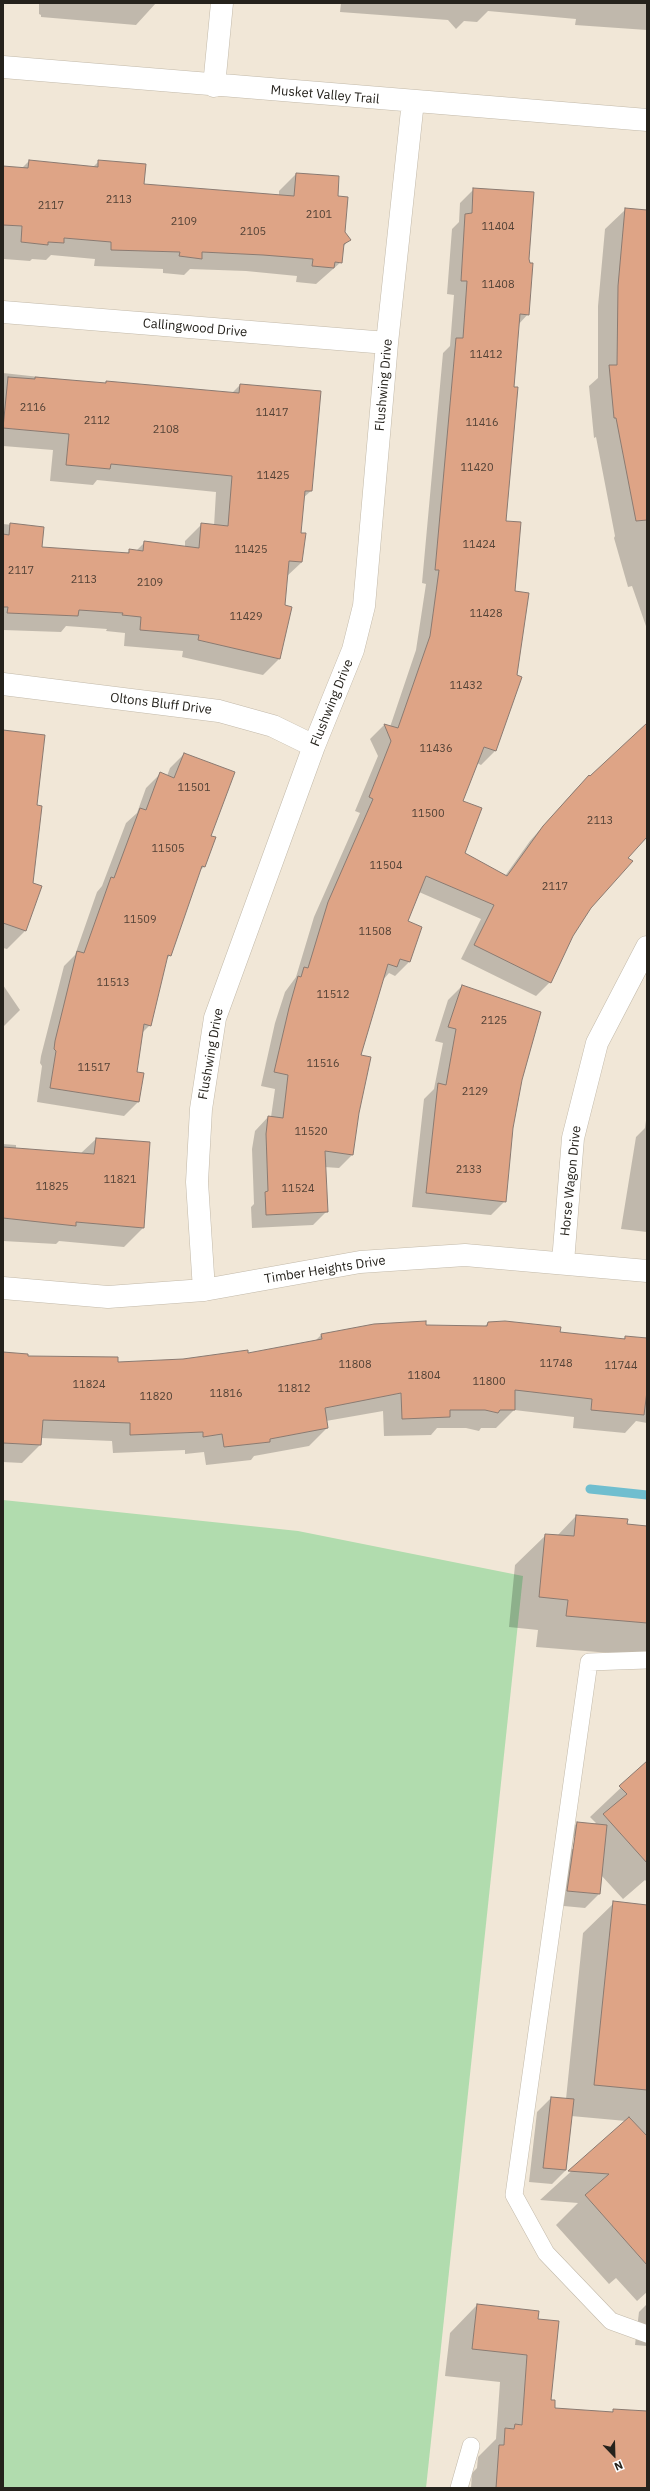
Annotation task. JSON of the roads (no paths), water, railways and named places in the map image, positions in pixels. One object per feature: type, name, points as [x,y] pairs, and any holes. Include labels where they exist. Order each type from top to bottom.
[{"type":"street","points":[[214,86],[222,3]]},
{"type":"street","name":"Musket Valley Trail","points":[[3,67],[214,86],[647,120]]},
{"type":"street","name":"Flushwing Drive","points":[[204,1290],[197,1182],[202,1109],[215,1018],[314,746],[353,650],[364,606],[387,344],[412,102]]},
{"type":"street","name":"Callingwood Drive","points":[[3,312],[387,344]]},
{"type":"street","name":"Oltons Bluff Drive","points":[[3,684],[218,711],[273,726],[314,746]]},
{"type":"street","name":"Horse Wagon Drive","points":[[563,1262],[573,1138],[597,1043],[647,947]]},
{"type":"street","name":"Timber Heights Drive","points":[[3,1288],[108,1297],[204,1290],[360,1262],[465,1255],[563,1262],[647,1271]]},
{"type":"lane","points":[[647,1660],[589,1662],[514,2195],[546,2253],[562,2270],[611,2321],[647,2334]]},
{"type":"lane","points":[[459,2488],[471,2446]]},
{"type":"waterway","points":[[590,1489],[647,1495]]}]
